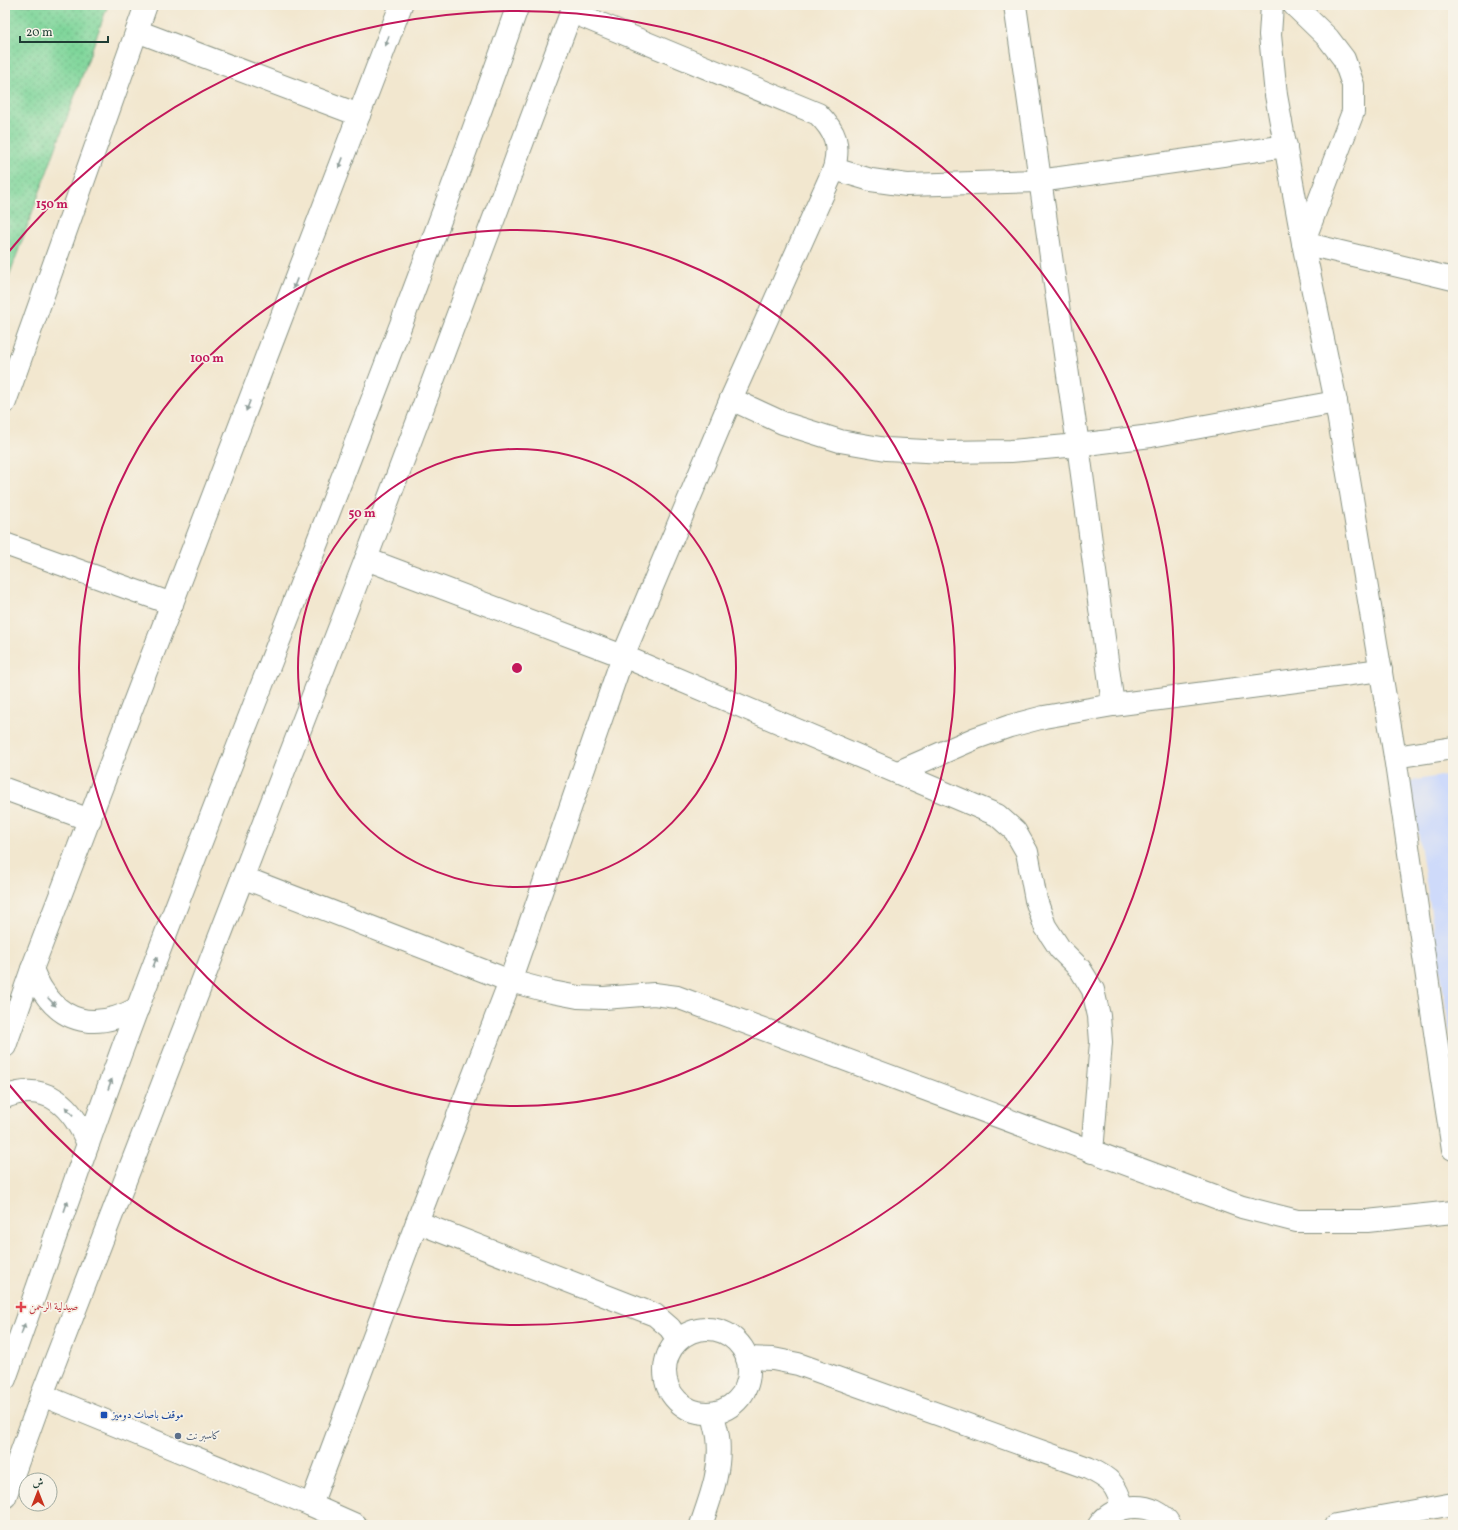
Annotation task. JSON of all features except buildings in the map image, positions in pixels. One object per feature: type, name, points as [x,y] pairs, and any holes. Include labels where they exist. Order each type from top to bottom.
[{"type":"street","points":[[5,402],[146,5]]},
{"type":"street","points":[[5,1046],[32,969],[401,5]]},
{"type":"street","points":[[5,1379],[138,1008],[385,364],[492,79],[518,5]]},
{"type":"street","points":[[1015,5],[1078,445],[1113,705]]},
{"type":"street","points":[[1272,5],[1270,36],[1276,95],[1303,243],[1336,402],[1395,757],[1440,1073],[1453,1149]]},
{"type":"street","points":[[1294,5],[1328,38],[1344,59],[1353,85],[1353,112],[1303,243]]},
{"type":"street","points":[[5,1497],[42,1395],[366,559],[573,8],[818,114],[829,124],[835,139],[837,154],[834,169],[731,399],[622,656],[510,981],[417,1222],[311,1505]]},
{"type":"street","points":[[137,31],[359,115]]},
{"type":"street","points":[[834,169],[871,180],[907,185],[1039,181],[1286,146]]},
{"type":"street","points":[[1303,243],[1453,279]]},
{"type":"street","points":[[731,399],[783,423],[840,440],[886,449],[945,452],[1011,451],[1151,436],[1336,402]]},
{"type":"street","points":[[5,544],[172,604]]},
{"type":"street","points":[[366,559],[622,656],[997,815],[1015,831],[1027,852],[1036,900],[1045,926],[1060,949],[1080,969],[1093,990],[1099,1016],[1101,1042],[1092,1152]]},
{"type":"street","points":[[898,772],[976,738],[1010,726],[1044,717],[1113,705],[1381,670]]},
{"type":"street","points":[[1395,757],[1453,748]]},
{"type":"street","points":[[5,789],[90,820]]},
{"type":"street","points":[[242,877],[510,981],[578,997],[604,998],[654,994],[677,997],[1242,1207],[1297,1222],[1367,1222],[1453,1212]]},
{"type":"street","points":[[32,969],[42,990],[52,1002],[62,1011],[79,1019],[89,1021],[108,1020],[138,1008]]},
{"type":"street","points":[[5,1097],[30,1092],[40,1093],[59,1101],[75,1117],[88,1144]]},
{"type":"street","points":[[417,1222],[655,1315],[670,1328],[678,1340]]},
{"type":"street","points":[[711,1328],[722,1331],[733,1337],[741,1346],[747,1358],[749,1378],[746,1388],[740,1397],[723,1410],[712,1413],[702,1413],[691,1410],[682,1405],[668,1389],[665,1378],[665,1363],[671,1348],[687,1333],[699,1329],[711,1328]]},
{"type":"street","points":[[747,1358],[773,1359],[798,1364],[1088,1468],[1106,1476],[1118,1490],[1123,1508]]},
{"type":"street","points":[[42,1395],[311,1505],[356,1525]]},
{"type":"street","points":[[701,1525],[714,1488],[719,1463],[718,1437],[712,1413]]},
{"type":"street","points":[[1336,1525],[1453,1504]]},
{"type":"street","points":[[1099,1525],[1112,1513],[1123,1508],[1140,1507],[1156,1512],[1170,1525]]},
{"type":"shaded area","points":[[1453,774],[1453,1051],[1410,781]]},
{"type":"green space","points":[[5,5],[108,5],[5,287]]},
{"type":"place","name":"صيدلية الرحمن","points":[[21,1307]]},
{"type":"place","name":"موقف باصات دوميز","points":[[104,1415]]},
{"type":"place","name":"كاسبر نت","points":[[178,1436]]}]
